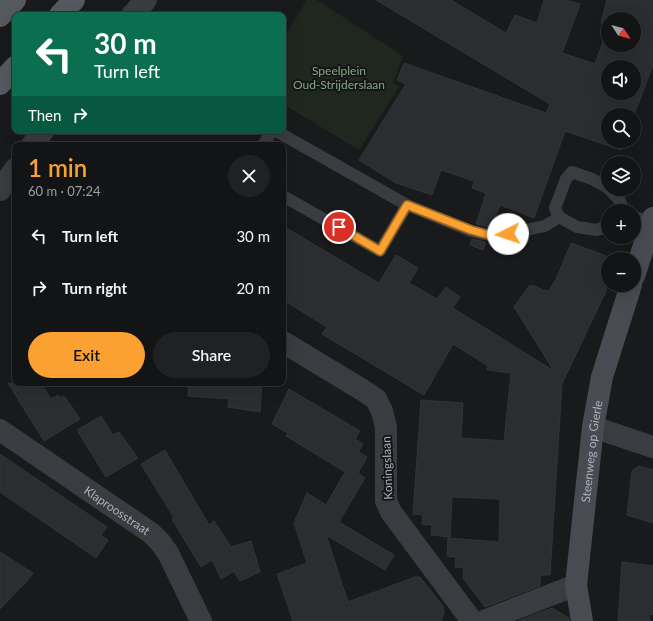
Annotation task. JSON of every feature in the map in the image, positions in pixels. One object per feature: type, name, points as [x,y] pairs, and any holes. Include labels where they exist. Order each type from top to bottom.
[{"type":"main road","points":[[0,16],[15,0]]},
{"type":"main road","points":[[63,12],[74,0]]},
{"type":"main road","points":[[0,84],[12,70]]},
{"type":"street","points":[[135,12],[146,0]]},
{"type":"street","points":[[34,142],[41,134]]},
{"type":"street","points":[[639,252],[646,219]]},
{"type":"street","name":"Steenweg op Gierle","points":[[582,621],[576,585],[593,427],[602,378],[629,292]]},
{"type":"street","name":"Koningslaan","points":[[286,344],[364,390],[376,399],[382,411],[386,427],[386,501],[391,512],[472,621]]},
{"type":"street","points":[[593,427],[653,446]]},
{"type":"street","name":"Klaproosstraat","points":[[0,430],[156,538],[168,553],[201,621]]},
{"type":"street","points":[[484,621],[576,585]]},
{"type":"lane","points":[[281,134],[407,205],[471,230],[489,235],[508,234],[545,226],[559,217]]},
{"type":"lane","points":[[601,184],[592,179],[572,172],[566,180],[555,208],[559,217],[577,227],[597,230],[601,229]]},
{"type":"lane","points":[[615,196],[621,204]]},
{"type":"lane","points":[[286,198],[380,251],[407,205]]},
{"type":"green space","name":"Speelplein Oud-Strijderslaan","points":[[307,0],[317,0],[403,56],[393,83],[399,87],[359,150],[286,106],[286,34]]},
{"type":"building","points":[[376,0],[451,0],[506,33],[515,15],[537,23],[544,0],[565,0],[580,4],[562,53],[595,64],[601,47],[601,52],[641,52],[641,12],[604,12],[607,0],[653,0],[653,65],[641,97],[641,60],[601,60],[601,100],[640,100],[637,108],[601,108],[601,143],[565,131],[534,218],[500,205],[491,227],[476,224],[486,193],[472,188],[474,181],[441,170],[432,195],[396,183],[359,160],[406,84],[397,80],[404,63],[546,113],[550,104]]},
{"type":"building","points":[[286,228],[379,283],[396,255],[418,268],[409,283],[437,299],[446,287],[460,297],[453,308],[554,371],[514,307],[530,285],[532,287],[533,285],[545,291],[549,291],[557,277],[571,243],[601,254],[601,292],[606,292],[605,295],[562,384],[550,575],[540,575],[540,586],[485,607],[463,578],[464,568],[455,567],[456,557],[447,556],[448,538],[499,542],[500,499],[452,497],[450,537],[431,535],[432,525],[422,524],[423,515],[413,514],[421,400],[463,403],[461,438],[504,441],[511,373],[487,370],[488,366],[453,344],[424,395],[322,334],[327,327],[286,302]]},
{"type":"building","points":[[472,239],[486,242],[483,250],[470,245]]},
{"type":"building","points":[[8,383],[12,383],[12,386],[43,386],[51,399],[58,395],[60,398],[64,396],[80,419],[44,441]]},
{"type":"building","points":[[189,386],[262,386],[260,412],[228,407],[229,399],[188,396]]},
{"type":"building","points":[[289,389],[360,431],[355,439],[363,444],[358,452],[367,457],[358,473],[365,478],[339,522],[394,555],[385,570],[326,535],[348,602],[415,577],[420,577],[443,606],[444,612],[441,621],[293,621],[277,574],[307,563],[294,523],[307,493],[326,505],[345,472],[286,436],[288,433],[272,424]]},
{"type":"building","points":[[101,416],[113,435],[119,432],[138,458],[106,477],[77,430]]},
{"type":"building","points":[[165,450],[209,525],[214,521],[231,547],[251,541],[260,572],[240,581],[234,571],[221,579],[212,560],[201,567],[172,519],[174,518],[141,464]]},
{"type":"building","points":[[0,454],[107,527],[101,535],[108,540],[96,558],[0,492]]},
{"type":"building","points":[[639,466],[653,470],[653,523],[627,515],[632,471]]},
{"type":"building","points":[[0,552],[33,573],[0,609]]},
{"type":"building","points":[[622,562],[653,566],[653,614],[649,615],[650,621],[618,621]]},
{"type":"building","points":[[552,608],[569,618],[569,621],[518,621]]},
{"type":"route","points":[[339,227],[380,251],[407,205],[471,230],[489,235],[508,234]]}]
